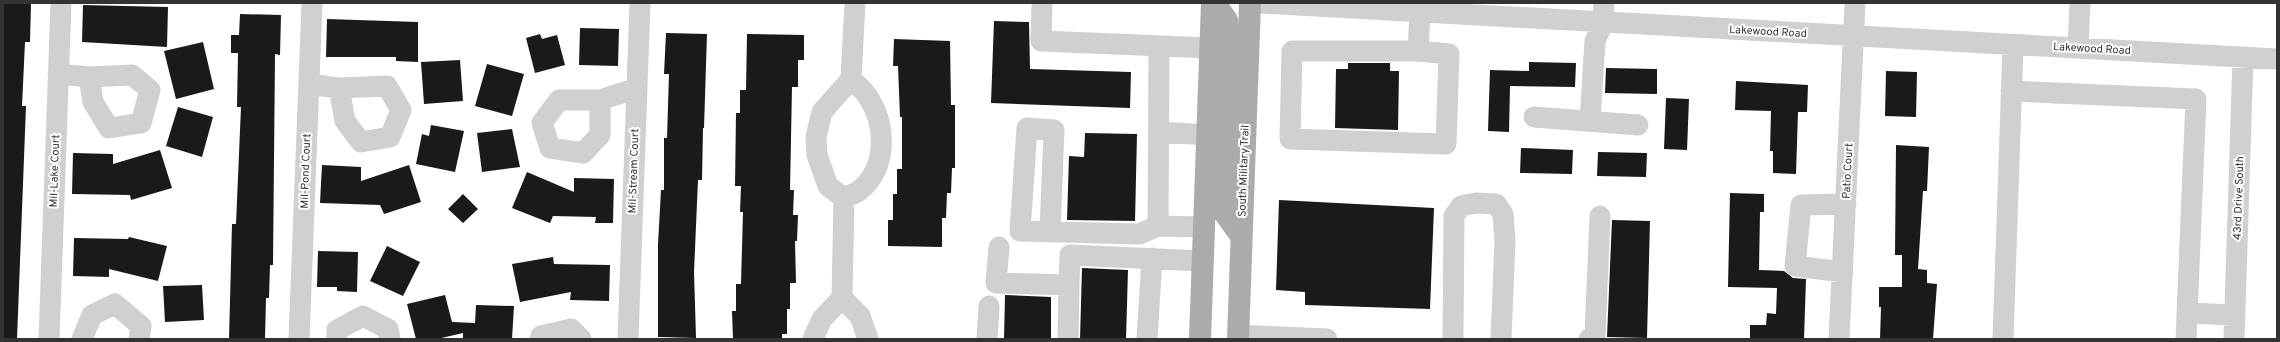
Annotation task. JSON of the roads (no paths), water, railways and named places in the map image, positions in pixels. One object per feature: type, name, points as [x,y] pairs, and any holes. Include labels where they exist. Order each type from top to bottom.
[{"type":"main road","points":[[1200,339],[1212,3]]},
{"type":"main road","points":[[1215,3],[1227,20],[1228,39],[1223,211],[1242,236]]},
{"type":"main road","name":"South Military Trail","points":[[1238,337],[1250,3]]},
{"type":"main road","points":[[1203,261],[1214,276],[1212,339]]},
{"type":"street","name":"Mil-Lake Court","points":[[49,339],[61,3]]},
{"type":"street","name":"Mil-Pond Court","points":[[300,339],[312,3]]},
{"type":"street","name":"Mil-Stream Court","points":[[628,339],[640,3]]},
{"type":"street","points":[[844,198],[828,186],[817,155],[816,137],[822,112],[851,79],[855,3]]},
{"type":"street","points":[[1042,3],[1040,41],[1211,48]]},
{"type":"street","name":"Lakewood Road","points":[[1260,3],[1413,9],[1603,13],[1854,37],[2277,59]]},
{"type":"street","name":"Patio Court","points":[[1839,339],[1855,3]]},
{"type":"street","points":[[2078,48],[2080,3]]},
{"type":"street","points":[[1413,9],[1418,51]]},
{"type":"street","points":[[1590,120],[1595,41],[1603,13]]},
{"type":"street","points":[[2003,339],[2013,45]]},
{"type":"street","points":[[1158,226],[1159,46]]},
{"type":"street","points":[[1292,51],[1418,51],[1449,54],[1446,144],[1290,139],[1292,51]]},
{"type":"street","name":"43rd Drive South","points":[[2234,339],[2243,57]]},
{"type":"street","points":[[58,74],[89,77]]},
{"type":"street","points":[[844,198],[861,190],[875,170],[882,148],[879,118],[867,96],[851,79]]},
{"type":"street","points":[[309,84],[339,88]]},
{"type":"street","points":[[600,100],[637,88]]},
{"type":"street","points":[[2011,91],[2196,99],[2186,339]]},
{"type":"street","points":[[1534,117],[1590,120],[1638,125]]},
{"type":"street","points":[[1159,132],[1208,135]]},
{"type":"street","points":[[813,339],[822,319],[842,298],[844,198]]},
{"type":"street","points":[[1453,339],[1454,216],[1461,206],[1476,203],[1496,204],[1503,214],[1505,242],[1501,339]]},
{"type":"street","points":[[1843,272],[1795,266],[1800,205],[1846,204]]},
{"type":"street","points":[[1589,339],[1595,334],[1600,216]]},
{"type":"street","points":[[1050,232],[1139,234],[1158,226],[1204,227]]},
{"type":"street","points":[[999,248],[996,283],[1069,285]]},
{"type":"street","points":[[1068,339],[1070,255],[1203,261]]},
{"type":"street","points":[[1148,339],[1152,258]]},
{"type":"street","points":[[842,298],[860,316],[868,339]]},
{"type":"street","points":[[82,339],[92,315],[115,304],[141,326],[139,339]]},
{"type":"street","points":[[987,339],[989,306]]},
{"type":"street","points":[[2187,313],[2235,315]]},
{"type":"street","points":[[336,339],[337,330],[363,316],[388,329],[390,339]]},
{"type":"street","points":[[540,339],[541,336],[572,329],[581,339]]},
{"type":"street","points":[[1238,337],[1327,339]]}]
